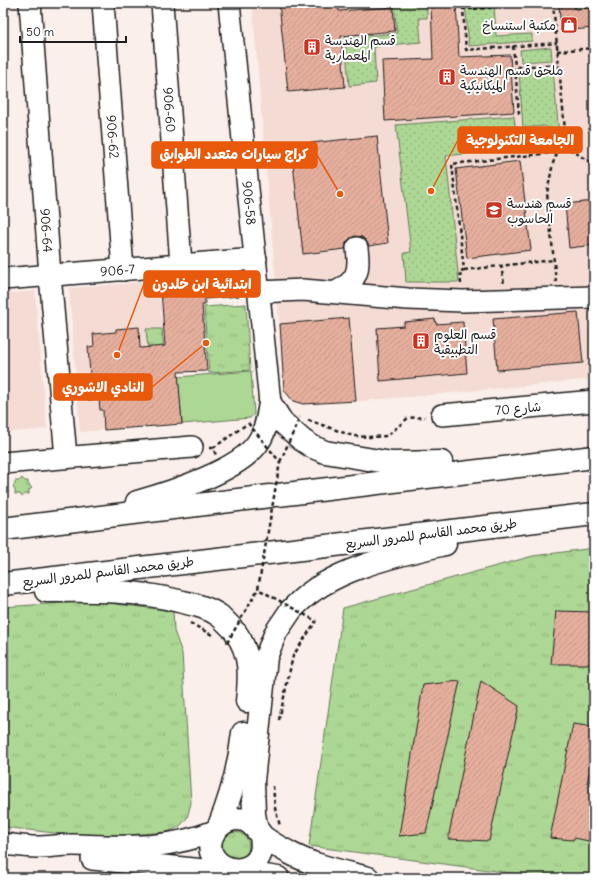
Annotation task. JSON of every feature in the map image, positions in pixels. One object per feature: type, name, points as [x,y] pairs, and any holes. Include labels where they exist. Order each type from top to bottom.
[{"type":"main road","points":[[270,403],[282,422],[302,440],[325,452],[392,463],[543,463]]},
{"type":"main road","points":[[50,523],[161,495],[223,470],[247,455],[259,441],[266,424],[270,403]]},
{"type":"main road","points":[[3,529],[594,457]]},
{"type":"main road","name":"طريق محمد القاسم للمرور السريع","points":[[3,584],[594,514]]},
{"type":"main road","points":[[233,871],[248,869],[262,854],[263,843],[254,809],[253,781],[266,657],[276,632],[293,608],[311,591],[322,584],[383,560],[547,520]]},
{"type":"main road","points":[[3,593],[92,590],[142,593],[166,597],[205,608],[219,616],[228,636],[246,653],[250,679],[240,761],[231,794],[211,840],[210,849],[214,859],[220,866],[233,871],[278,878]]},
{"type":"main road","points":[[217,828],[226,821],[243,820],[251,824],[274,844],[304,860],[320,866],[368,878]]},
{"type":"street","name":"906-64","points":[[30,3],[50,275],[66,458]]},
{"type":"street","name":"906-62","points":[[103,3],[123,270]]},
{"type":"street","name":"906-60","points":[[162,3],[181,264]]},
{"type":"street","name":"906-58","points":[[229,3],[270,403]]},
{"type":"street","points":[[336,292],[347,286],[355,277],[359,261],[357,248]]},
{"type":"street","name":"906-7","points":[[3,279],[256,259]]},
{"type":"street","points":[[258,292],[303,290],[408,299],[463,301],[594,297]]},
{"type":"street","name":"شارع 70","points":[[442,415],[594,401]]},
{"type":"street","points":[[3,463],[192,447]]},
{"type":"street","points":[[3,844],[37,847],[72,845],[111,847],[151,846],[184,841],[217,828]]},
{"type":"street","points":[[37,847],[88,859],[204,870],[233,871]]},
{"type":"path","points":[[473,3],[473,9]]},
{"type":"path","points":[[553,3],[564,133],[568,146],[594,165]]},
{"type":"path","points":[[496,7],[463,9],[466,50],[557,42]]},
{"type":"path","points":[[513,46],[519,114]]},
{"type":"path","points":[[558,51],[594,48]]},
{"type":"path","points":[[515,67],[558,64]]},
{"type":"path","points":[[558,299],[547,193],[553,163],[559,152],[564,133]]},
{"type":"path","points":[[464,270],[452,164],[559,152]]},
{"type":"path","points":[[463,301],[460,271],[553,260]]},
{"type":"path","points":[[187,622],[228,636],[258,588],[280,462],[300,417],[353,436],[369,437],[387,436],[408,418],[442,415]]},
{"type":"path","points":[[192,447],[213,448],[248,423],[280,462]]},
{"type":"path","points":[[213,448],[223,470]]},
{"type":"path","points":[[258,588],[316,621],[292,656],[281,703],[278,726]]},
{"type":"path","points":[[272,780],[275,808],[281,828]]},
{"type":"shaded area","points":[[252,3],[594,3],[594,379],[430,395],[303,404],[285,391]]},
{"type":"shaded area","points":[[159,281],[170,425],[80,432],[69,288]]},
{"type":"shaded area","points":[[35,291],[47,429],[3,433],[3,294]]},
{"type":"green space","points":[[394,3],[427,3],[427,18],[419,18],[421,42],[378,46],[374,48],[376,83],[349,86],[345,38],[397,33]]},
{"type":"green space","points":[[465,3],[494,3],[496,36],[532,34],[532,41],[469,46]]},
{"type":"green space","points":[[575,3],[588,3],[588,14],[576,16]]},
{"type":"green space","points":[[551,47],[552,60],[521,62],[520,50]]},
{"type":"green space","points":[[553,69],[559,135],[545,126],[523,128],[519,72]]},
{"type":"green space","points":[[514,116],[518,148],[446,156],[459,282],[406,282],[404,253],[411,252],[396,125]]},
{"type":"green space","points":[[246,304],[250,370],[209,373],[204,307]]},
{"type":"green space","points":[[146,329],[162,329],[168,402],[153,403]]},
{"type":"green space","points":[[251,371],[254,414],[250,418],[182,424],[178,377]]},
{"type":"green space","points":[[22,478],[25,481],[28,481],[28,484],[32,488],[29,490],[29,494],[24,494],[22,497],[20,494],[15,494],[13,487],[15,481],[19,481]]},
{"type":"green space","points":[[594,548],[594,878],[548,878],[309,846],[343,608],[533,556]]},
{"type":"green space","points":[[92,601],[173,611],[174,631],[182,653],[191,803],[187,818],[179,827],[167,832],[127,835],[72,835],[3,827],[3,607]]},
{"type":"green space","points":[[235,832],[245,836],[249,846],[245,856],[235,860],[225,856],[221,846],[225,836]]},
{"type":"building","name":"قسم الهندسة المعمارية","points":[[279,3],[338,3],[339,11],[393,7],[395,31],[341,36],[345,87],[288,92]]},
{"type":"building","name":"ملحق قسم الهندسة الميكانيكية","points":[[456,3],[459,57],[510,55],[514,112],[385,121],[382,61],[433,59],[431,4]]},
{"type":"building","points":[[574,5],[575,9],[594,8],[594,28],[561,31],[559,6]]},
{"type":"building","points":[[377,136],[388,243],[369,246],[362,237],[355,236],[346,243],[345,249],[303,254],[291,145]]},
{"type":"building","name":"قسم هندسة الحاسوب","points":[[520,161],[531,250],[467,258],[456,169]]},
{"type":"building","points":[[594,201],[594,245],[569,248],[565,204]]},
{"type":"building","points":[[238,284],[239,296],[205,299],[205,305],[202,305],[207,371],[178,372],[182,424],[104,430],[103,410],[100,410],[99,399],[88,400],[87,389],[91,388],[88,347],[94,346],[93,334],[116,332],[116,329],[139,327],[140,348],[165,346],[161,290]]},
{"type":"building","points":[[578,312],[583,363],[497,370],[493,319]]},
{"type":"building","points":[[349,318],[356,401],[303,404],[293,401],[284,390],[280,324]]},
{"type":"building","name":"قسم العلوم التطبيقية","points":[[435,319],[436,324],[463,322],[467,373],[380,381],[377,328],[404,326],[404,322]]},
{"type":"building","points":[[556,611],[594,612],[594,664],[551,664]]},
{"type":"building","points":[[460,681],[426,833],[399,836],[423,685]]},
{"type":"building","points":[[481,681],[519,706],[489,841],[448,839]]},
{"type":"building","points":[[573,724],[594,727],[594,753],[587,783],[594,784],[594,842],[574,838],[573,840],[550,838]]},
{"type":"place","name":"مكتبة استنساخ","points":[[569,25]]},
{"type":"place","name":"قسم الهندسة المعمارية","points":[[312,47]]},
{"type":"place","name":"ملحق قسم الهندسة الميكانيكية","points":[[447,77]]},
{"type":"place","name":"الجامعة التكنولوجية","points":[[431,191]]},
{"type":"place","name":"كراج سيارات متعدد الطوابق","points":[[340,194]]},
{"type":"place","name":"قسم هندسة الحاسوب","points":[[494,210]]},
{"type":"place","name":"قسم العلوم التطبيقية","points":[[421,341]]},
{"type":"place","name":"النادي الاشوري","points":[[206,343]]},
{"type":"place","name":"ابتدائية ابن خلدون","points":[[117,355]]}]
